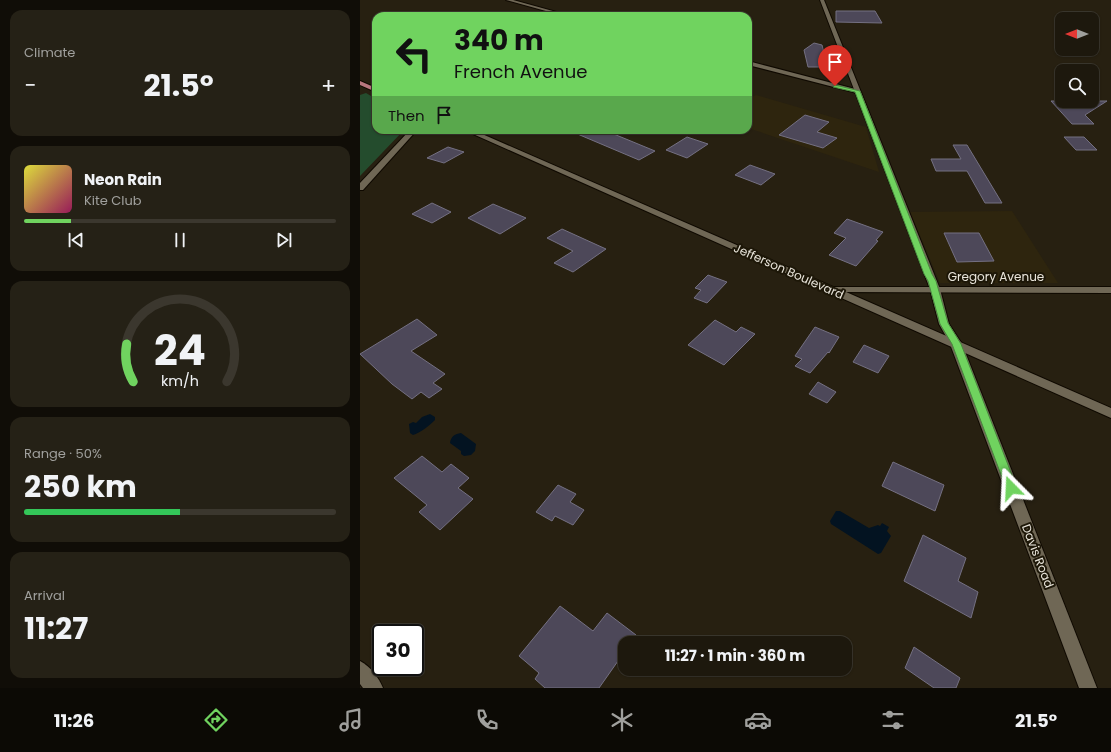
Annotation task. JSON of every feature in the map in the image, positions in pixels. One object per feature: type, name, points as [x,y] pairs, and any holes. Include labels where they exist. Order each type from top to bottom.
[{"type":"main road","points":[[360,83],[372,88]]},
{"type":"street","points":[[508,0],[554,12]]},
{"type":"street","name":"Davis Road","points":[[822,0],[935,289],[944,324],[956,344],[1088,688]]},
{"type":"street","points":[[752,64],[857,91]]},
{"type":"street","points":[[360,188],[410,134]]},
{"type":"street","name":"Jefferson Boulevard","points":[[476,134],[832,289],[1111,413]]},
{"type":"street","name":"Gregory Avenue","points":[[832,289],[1111,290]]},
{"type":"street","points":[[360,670],[374,688]]},
{"type":"shaded area","points":[[756,95],[866,127],[879,172],[752,129],[752,97]]},
{"type":"shaded area","points":[[1012,211],[1058,283],[940,283],[910,212]]},
{"type":"green space","points":[[366,93],[372,97],[372,134],[400,134],[360,176],[360,95]]},
{"type":"water","points":[[430,414],[435,417],[433,422],[416,434],[413,435],[410,433],[409,424],[413,422],[416,423],[422,417]]},
{"type":"water","points":[[461,433],[476,444],[475,451],[471,455],[464,456],[461,454],[461,451],[450,443],[454,436]]},
{"type":"water","points":[[836,511],[840,511],[869,528],[878,525],[880,526],[882,523],[889,527],[887,531],[891,536],[881,553],[878,554],[831,524],[830,521]]},
{"type":"building","points":[[836,11],[875,11],[882,23],[836,22]]},
{"type":"building","points":[[814,43],[822,45],[827,65],[822,65],[823,67],[808,67],[804,50]]},
{"type":"building","points":[[1099,101],[1107,101],[1099,106]]},
{"type":"building","points":[[1057,108],[1096,108],[1085,115],[1094,124],[1072,124]]},
{"type":"building","points":[[805,115],[829,122],[817,132],[837,138],[823,148],[779,135]]},
{"type":"building","points":[[577,134],[614,134],[655,151],[639,160]]},
{"type":"building","points":[[687,137],[708,144],[687,158],[666,150]]},
{"type":"building","points":[[1064,137],[1084,137],[1097,150],[1076,150]]},
{"type":"building","points":[[953,145],[967,145],[1002,203],[985,203],[967,171],[936,171],[931,159],[961,159]]},
{"type":"building","points":[[448,147],[464,152],[444,163],[427,158]]},
{"type":"building","points":[[750,165],[775,174],[761,185],[735,175]]},
{"type":"building","points":[[432,203],[451,212],[432,223],[412,214]]},
{"type":"building","points":[[493,204],[526,218],[500,234],[468,218]]},
{"type":"building","points":[[847,219],[883,232],[876,240],[878,241],[856,266],[829,255],[846,238],[834,233]]},
{"type":"building","points":[[562,229],[606,249],[573,272],[554,263],[573,251],[547,238]]},
{"type":"building","points":[[944,233],[979,233],[994,261],[957,262]]},
{"type":"building","points":[[708,275],[727,282],[707,303],[694,298],[701,290],[695,288]]},
{"type":"building","points":[[417,319],[437,335],[411,351],[445,374],[433,383],[442,389],[429,398],[421,392],[412,399],[392,384],[360,354]]},
{"type":"building","points":[[715,320],[736,332],[741,327],[755,334],[724,365],[688,345]]},
{"type":"building","points":[[815,327],[839,337],[829,353],[828,352],[810,373],[795,366],[802,359],[795,356]]},
{"type":"building","points":[[864,345],[889,356],[878,373],[853,362]]},
{"type":"building","points":[[818,382],[836,392],[827,403],[809,394]]},
{"type":"building","points":[[422,456],[442,472],[451,464],[469,478],[458,488],[473,499],[440,530],[419,512],[427,505],[394,478]]},
{"type":"building","points":[[893,462],[944,485],[935,511],[882,486]]},
{"type":"building","points":[[558,485],[576,494],[570,502],[584,510],[573,525],[555,516],[552,521],[536,512]]},
{"type":"building","points":[[923,535],[966,558],[958,581],[978,592],[971,618],[904,581]]},
{"type":"building","points":[[560,606],[593,631],[607,613],[636,635],[618,636],[618,661],[599,688],[545,688],[535,679],[539,673],[519,656]]},
{"type":"building","points":[[914,647],[960,678],[956,688],[934,688],[905,668]]},
{"type":"route","points":[[835,86],[857,91],[935,289],[944,324],[956,344],[1011,488]]}]
